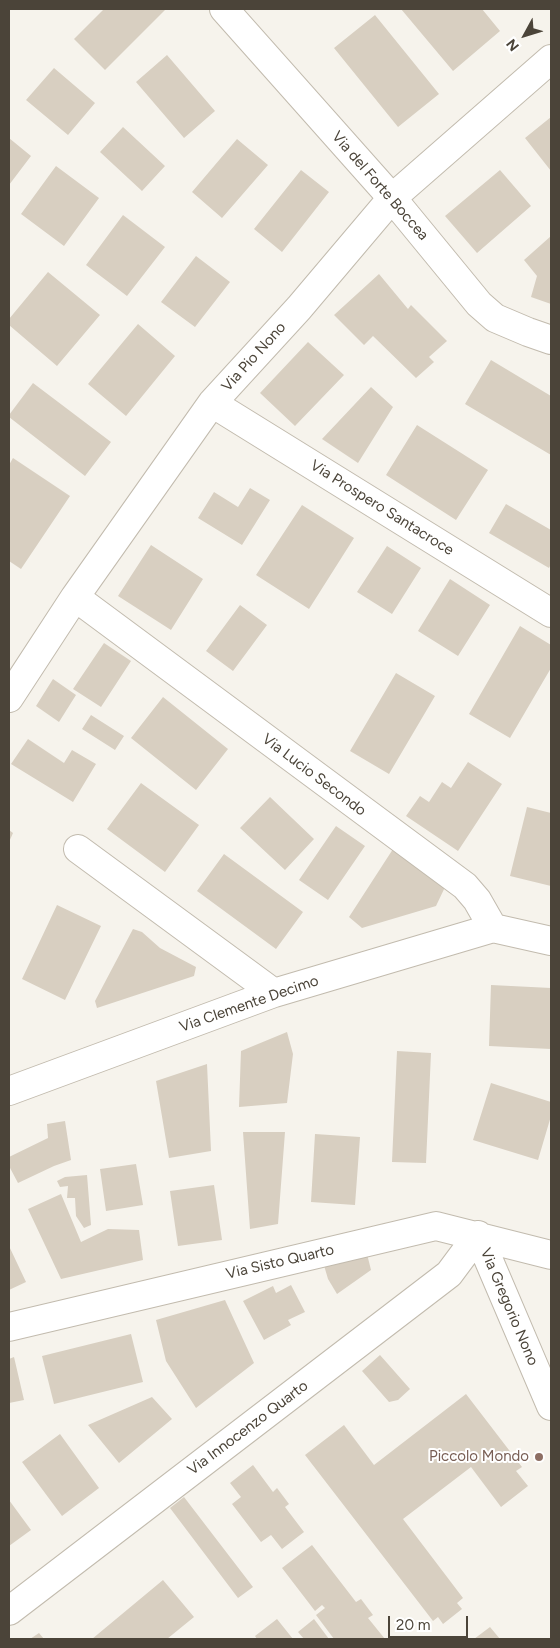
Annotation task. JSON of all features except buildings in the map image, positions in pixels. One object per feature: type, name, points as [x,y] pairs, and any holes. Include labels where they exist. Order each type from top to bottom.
[{"type":"street","name":"Via del Forte Boccea","points":[[224,9],[392,198],[486,311],[495,318],[551,340]]},
{"type":"street","name":"Via Pio Nono","points":[[9,698],[75,597],[212,403],[298,308],[392,198],[551,59]]},
{"type":"street","name":"Via Prospero Santacroce","points":[[212,403],[551,612]]},
{"type":"street","name":"Via Lucio Secondo","points":[[75,597],[465,886],[477,900],[493,928]]},
{"type":"street","points":[[78,850],[274,993]]},
{"type":"street","points":[[493,928],[551,941]]},
{"type":"street","name":"Via Clemente Decimo","points":[[9,1091],[274,993],[493,928]]},
{"type":"street","name":"Via Sisto Quarto","points":[[9,1327],[436,1226],[478,1235],[551,1255]]},
{"type":"street","name":"Via Gregorio Nono","points":[[478,1235],[551,1406]]},
{"type":"street","name":"Via Innocenzo Quarto","points":[[9,1611],[449,1274],[478,1235]]},
{"type":"place","name":"Piccolo Mondo","points":[[539,1457]]}]
